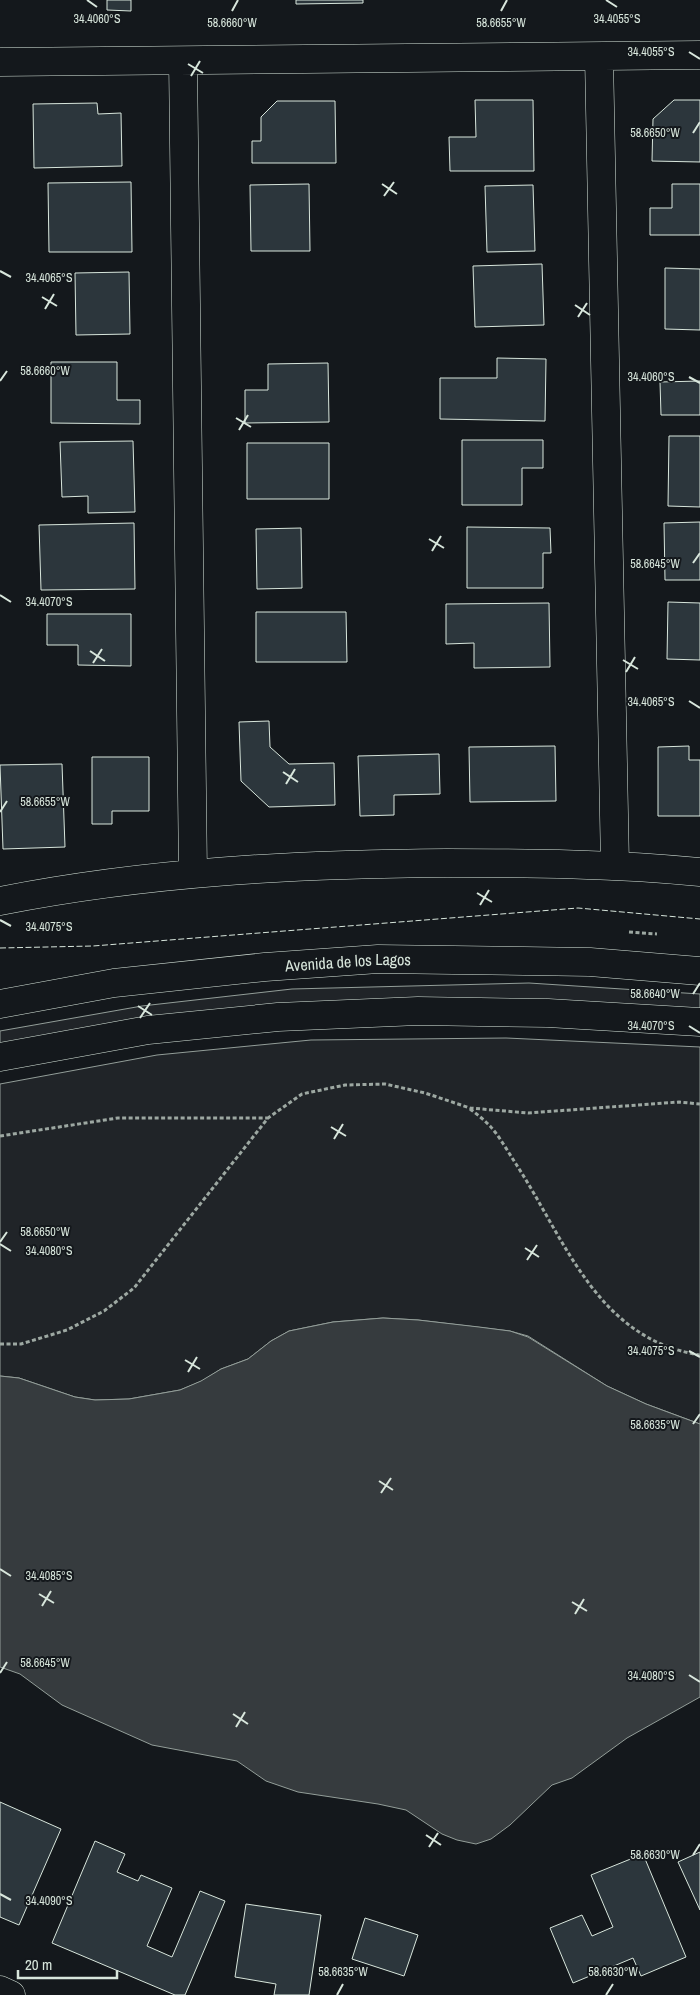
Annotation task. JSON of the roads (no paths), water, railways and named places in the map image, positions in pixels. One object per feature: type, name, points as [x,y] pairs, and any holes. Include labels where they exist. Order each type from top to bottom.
[{"type":"street","points":[[0,62],[700,55]]},
{"type":"street","points":[[599,56],[615,866]]},
{"type":"street","points":[[183,61],[193,873]]},
{"type":"street","points":[[0,901],[43,892],[193,873],[352,864],[538,863],[700,872]]},
{"type":"street","name":"Avenida de los Lagos","points":[[0,1004],[114,983],[265,967],[378,959],[590,962],[700,971]]},
{"type":"street","points":[[0,1057],[148,1030],[278,1017],[418,1011],[548,1013],[700,1022]]},
{"type":"street","points":[[0,1990],[11,1995]]}]
